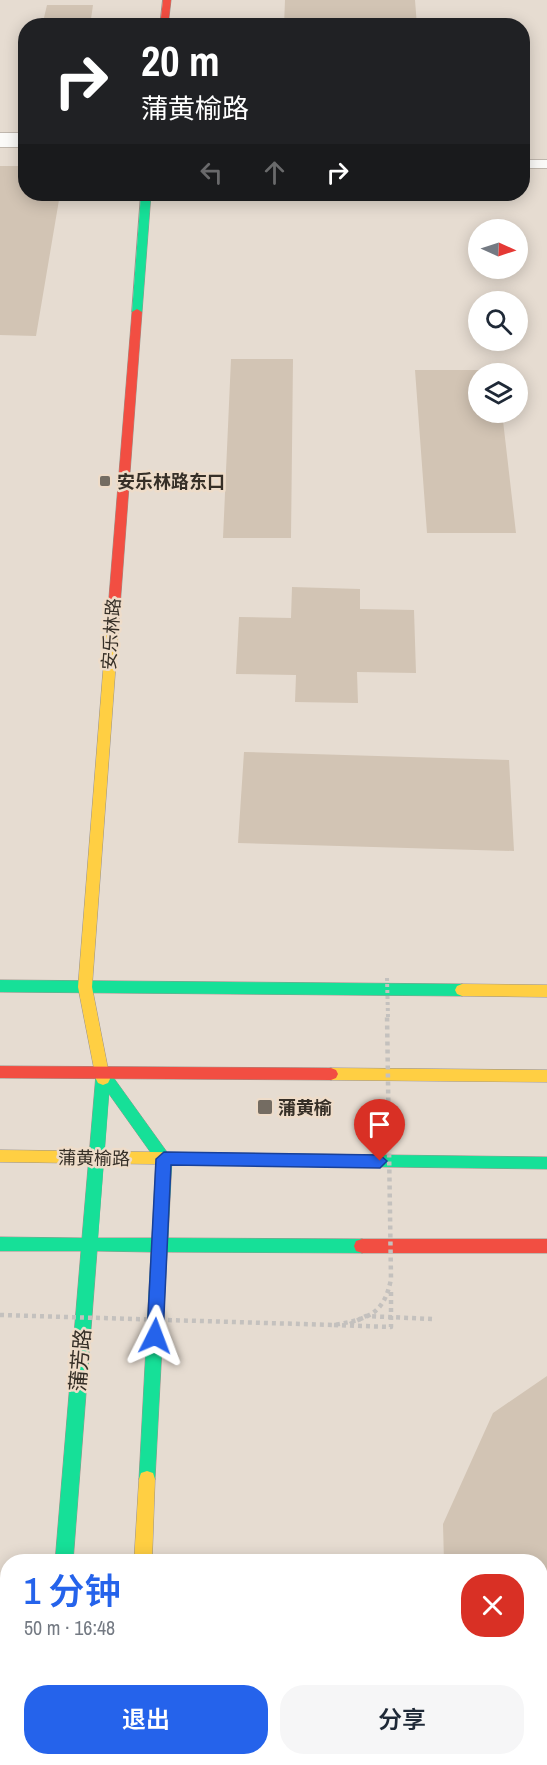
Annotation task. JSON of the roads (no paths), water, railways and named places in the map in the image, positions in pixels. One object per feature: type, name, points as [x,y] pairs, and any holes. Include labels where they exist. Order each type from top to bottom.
[{"type":"street","points":[[165,18],[167,0]]},
{"type":"street","points":[[0,140],[18,140]]},
{"type":"street","name":"安乐林路","points":[[104,1074],[85,987],[145,201]]},
{"type":"street","points":[[0,986],[547,991]]},
{"type":"street","points":[[0,1072],[547,1076]]},
{"type":"street","points":[[104,1074],[164,1159],[143,1554]]},
{"type":"street","name":"蒲芳路","points":[[65,1554],[95,1158],[104,1074]]},
{"type":"street","name":"蒲黄榆路","points":[[0,1156],[547,1163]]},
{"type":"street","points":[[0,1244],[547,1246]]},
{"type":"lane","points":[[530,164],[547,164]]},
{"type":"place","name":"安乐林路东口","points":[[105,481]]},
{"type":"place","name":"蒲黄榆","points":[[265,1107]]}]
